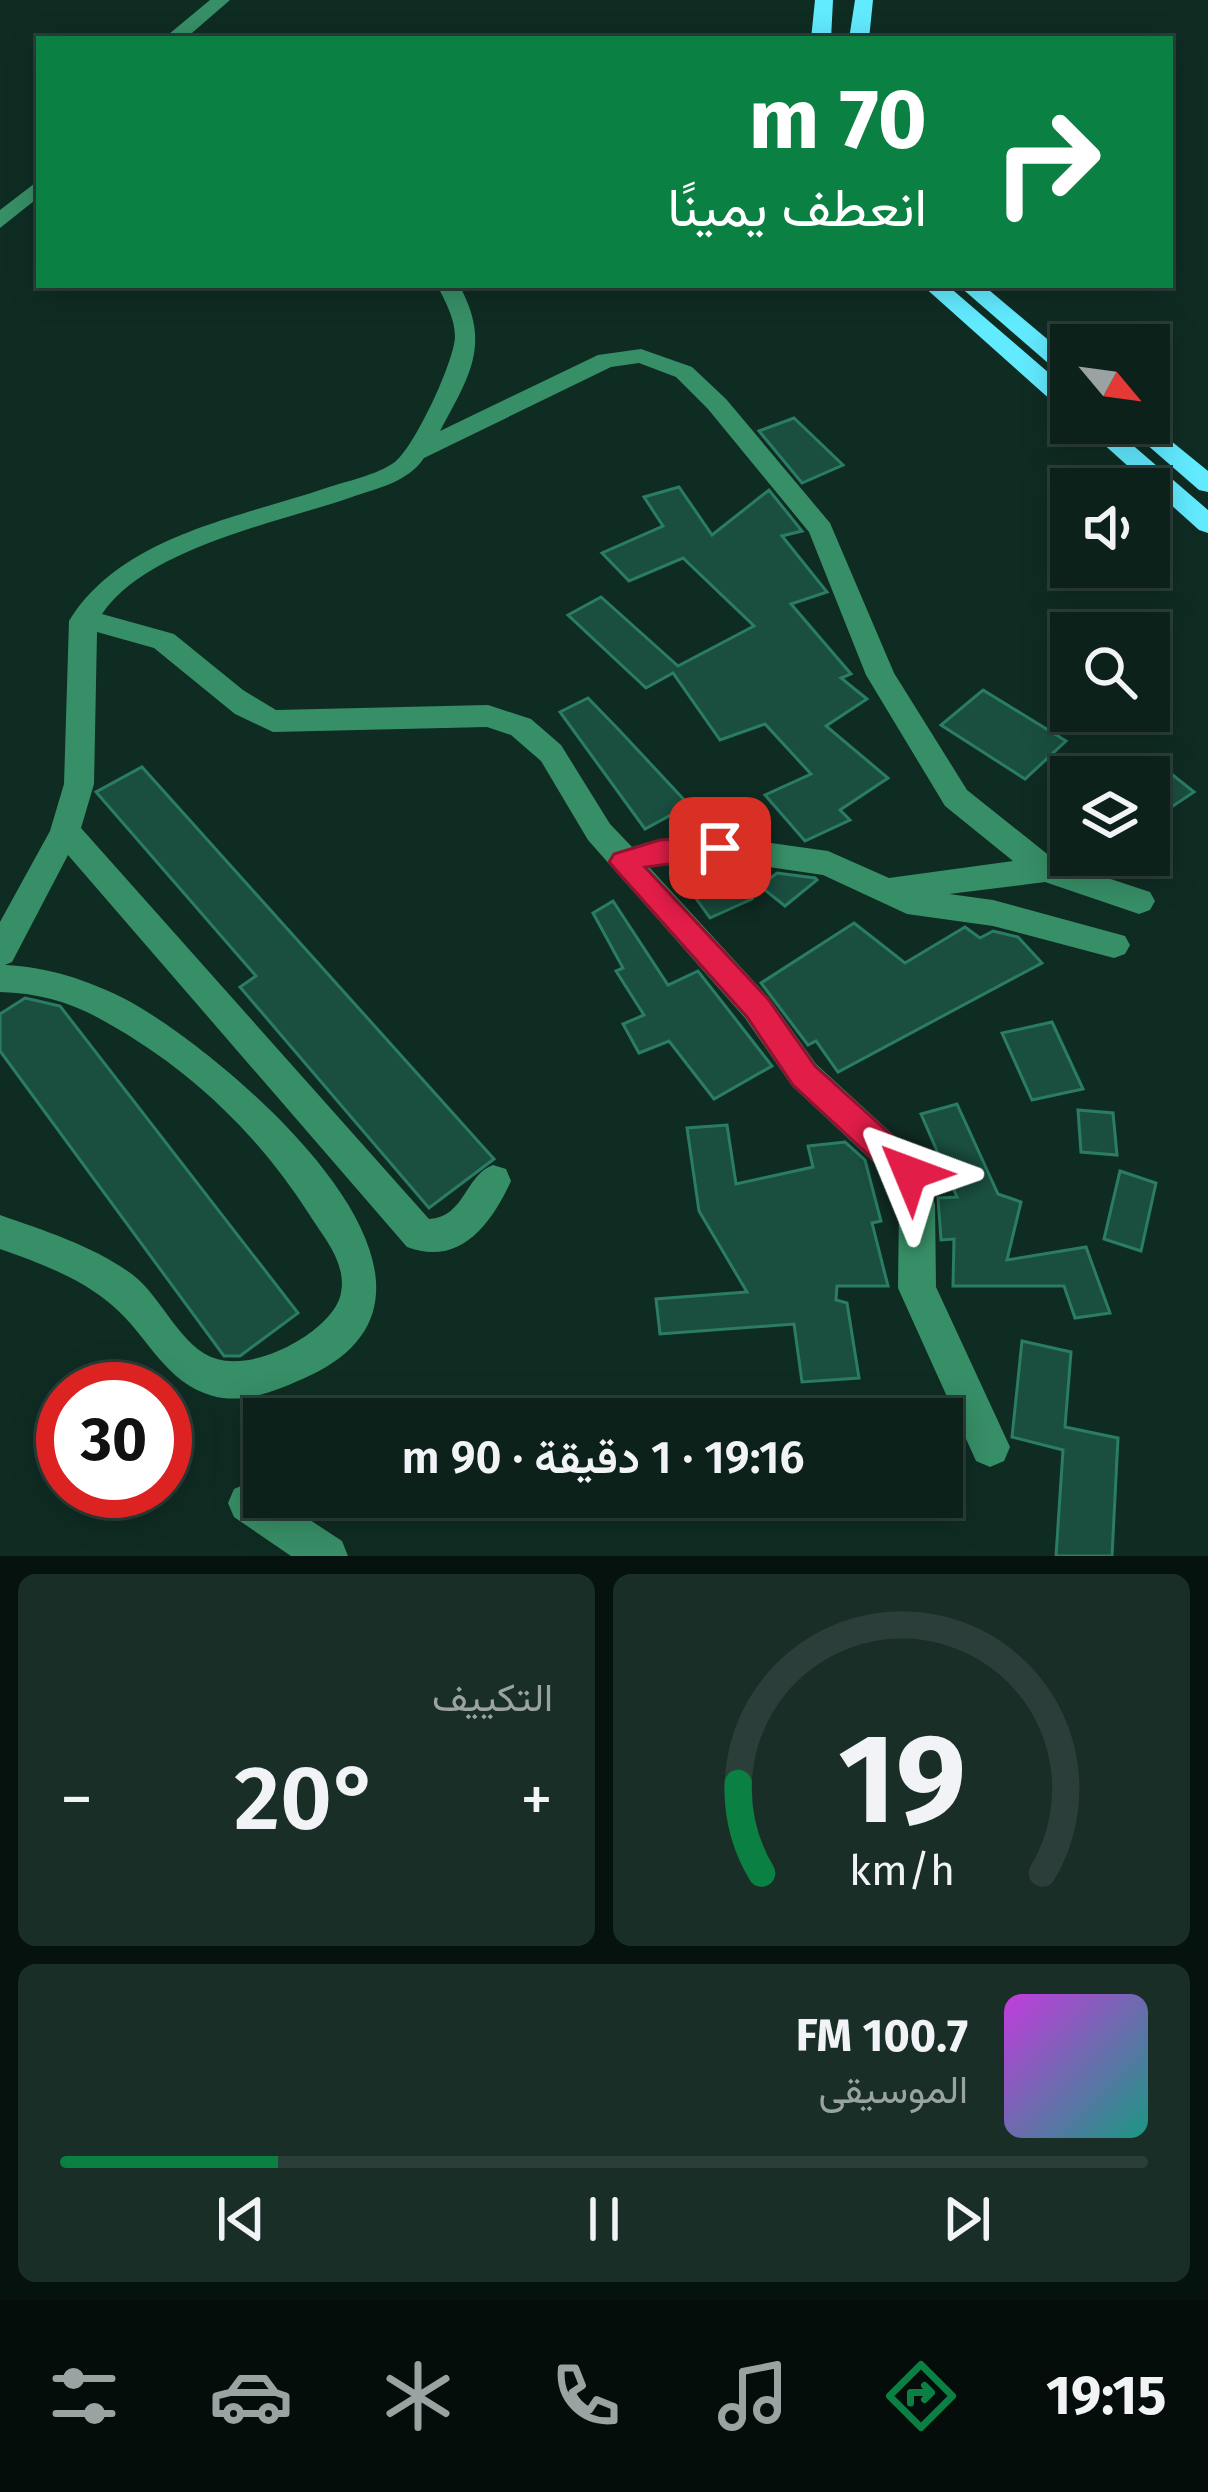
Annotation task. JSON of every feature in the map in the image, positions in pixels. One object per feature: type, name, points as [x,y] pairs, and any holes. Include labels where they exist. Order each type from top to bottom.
[{"type":"main road","points":[[820,36],[824,0]]},
{"type":"main road","points":[[859,36],[864,0]]},
{"type":"main road","points":[[936,288],[1050,387]]},
{"type":"main road","points":[[973,288],[1050,352]]},
{"type":"main road","points":[[1116,444],[1208,524]]},
{"type":"main road","points":[[1159,444],[1208,484]]},
{"type":"street","points":[[177,36],[221,0]]},
{"type":"street","points":[[0,221],[36,189]]},
{"type":"street","points":[[0,953],[65,831],[79,784],[83,621],[90,602],[106,586],[166,552],[406,467],[418,452],[466,347],[464,320],[449,288]]},
{"type":"street","points":[[418,452],[606,360],[641,356],[684,372],[821,529],[880,675],[956,798],[1045,870],[1139,901]]},
{"type":"street","points":[[83,621],[128,626],[170,644],[248,711],[273,721],[488,716],[521,727],[551,753],[599,832],[758,1008],[804,1076],[910,1173],[917,1204],[917,1288],[990,1447]]},
{"type":"street","points":[[65,831],[420,1234],[438,1238],[458,1232],[494,1181]]},
{"type":"street","points":[[624,862],[660,851],[720,848],[828,863],[907,901],[993,913],[1114,945]]},
{"type":"street","points":[[885,890],[1045,870]]},
{"type":"street","points":[[0,978],[41,981],[116,1010],[205,1070],[284,1145],[356,1256],[361,1291],[351,1316],[307,1357],[256,1379],[205,1374],[165,1340],[136,1302],[93,1269],[0,1232]]},
{"type":"street","points":[[269,1518],[327,1556]]},
{"type":"building","points":[[794,418],[843,465],[802,483],[759,431]]},
{"type":"building","points":[[679,487],[712,535],[769,490],[802,531],[782,536],[827,592],[791,604],[851,674],[841,678],[867,699],[826,726],[888,778],[840,810],[850,820],[805,841],[765,795],[811,774],[765,724],[720,740],[673,673],[646,688],[568,615],[601,597],[678,666],[754,626],[683,558],[629,581],[602,553],[663,526],[644,497]]},
{"type":"building","points":[[983,690],[1066,741],[1025,779],[941,725]]},
{"type":"building","points":[[588,698],[689,805],[645,829],[560,712]]},
{"type":"building","points":[[142,767],[494,1159],[429,1208],[240,987],[256,976],[96,792]]},
{"type":"building","points":[[1170,773],[1194,792],[1170,808]]},
{"type":"building","points":[[713,865],[726,865],[752,899],[710,918],[682,879]]},
{"type":"building","points":[[777,873],[817,880],[785,906],[760,886]]},
{"type":"building","points":[[613,901],[668,985],[698,971],[772,1066],[714,1099],[669,1041],[639,1053],[623,1024],[644,1015],[616,971],[623,968],[593,913]]},
{"type":"building","points":[[854,923],[905,963],[965,927],[980,938],[993,931],[1018,937],[1042,963],[838,1072],[816,1041],[808,1045],[761,983]]},
{"type":"building","points":[[25,998],[60,1006],[298,1313],[240,1356],[224,1356],[0,1051],[0,1014]]},
{"type":"building","points":[[1052,1022],[1083,1089],[1032,1100],[1002,1033]]},
{"type":"building","points":[[957,1104],[998,1194],[1021,1202],[1007,1260],[1086,1247],[1110,1313],[1075,1318],[1064,1286],[953,1286],[954,1239],[941,1240],[938,1198],[957,1197],[921,1114]]},
{"type":"building","points":[[1078,1110],[1113,1113],[1117,1155],[1081,1152]]},
{"type":"building","points":[[727,1125],[736,1184],[813,1167],[808,1146],[845,1142],[865,1160],[881,1221],[872,1223],[888,1286],[837,1286],[836,1300],[847,1303],[859,1378],[802,1382],[794,1324],[660,1334],[656,1299],[747,1292],[699,1211],[687,1128]]},
{"type":"building","points":[[1120,1171],[1156,1183],[1141,1251],[1104,1239]]},
{"type":"building","points":[[1022,1341],[1071,1352],[1065,1427],[1118,1438],[1112,1556],[1056,1556],[1063,1450],[1012,1437]]},
{"type":"route","points":[[720,848],[660,851],[624,862],[758,1008],[804,1076],[910,1173]]}]
